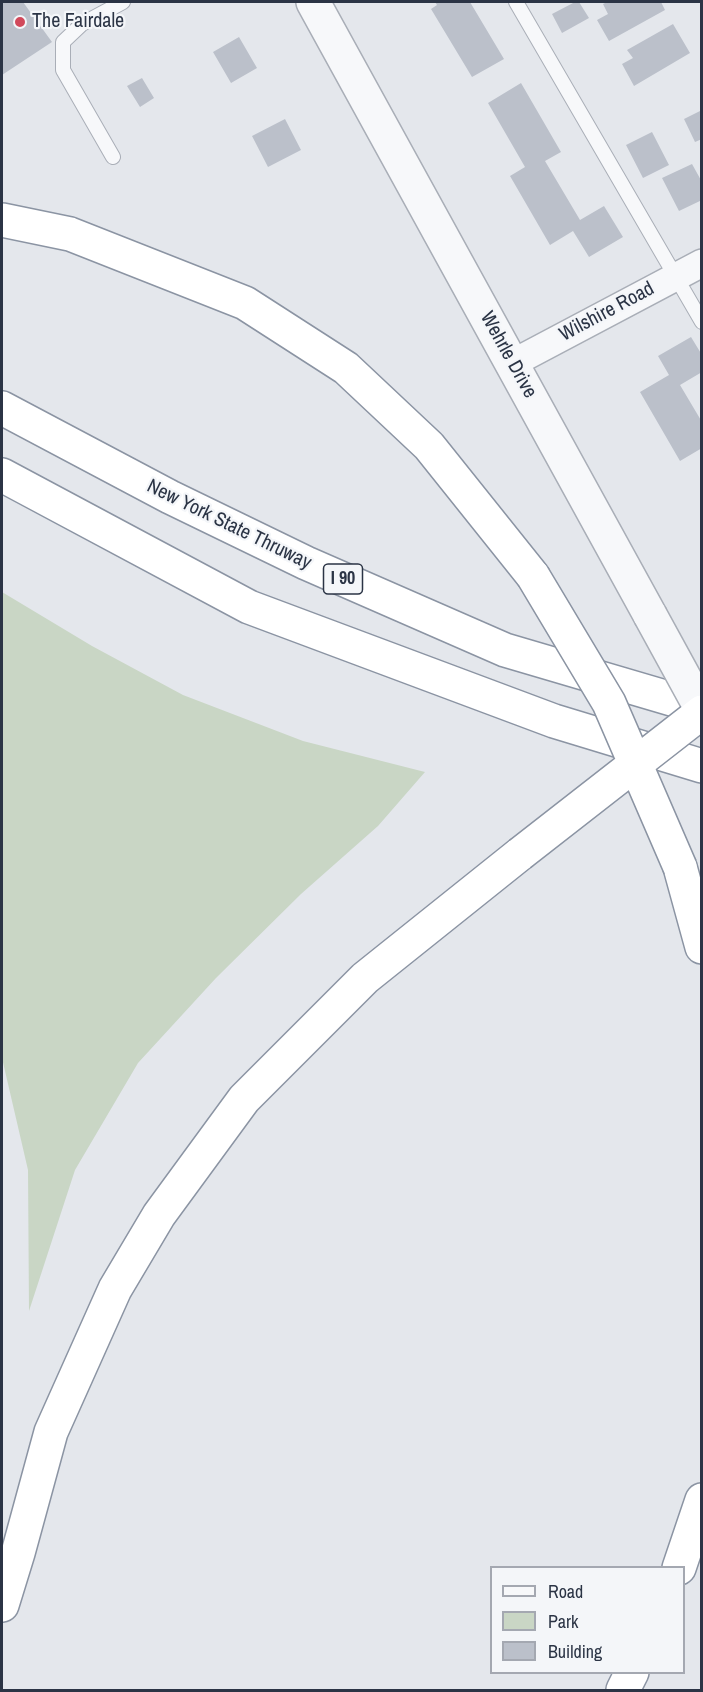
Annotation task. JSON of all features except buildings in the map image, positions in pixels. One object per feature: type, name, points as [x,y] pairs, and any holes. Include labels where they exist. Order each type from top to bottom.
[{"type":"highway","points":[[2,220],[70,234],[245,303],[346,368],[429,446],[533,576],[609,704],[680,867],[702,947]]},
{"type":"highway","name":"New York State Thruway","points":[[2,408],[170,497],[306,563],[505,650],[702,710]]},
{"type":"highway","points":[[2,475],[249,607],[554,722],[702,765]]},
{"type":"highway","points":[[2,1605],[51,1432],[115,1289],[159,1215],[244,1099],[365,978],[702,710]]},
{"type":"highway","points":[[680,1566],[702,1500]]},
{"type":"highway","points":[[623,1690],[631,1674]]},
{"type":"street","name":"Wehrle Drive","points":[[313,2],[702,710]]},
{"type":"street","name":"Wilshire Road","points":[[513,363],[702,262]]},
{"type":"lane","points":[[112,157],[63,70],[63,42],[82,24],[123,2]]},
{"type":"lane","points":[[516,2],[702,321]]},
{"type":"green space","points":[[2,592],[92,646],[183,695],[303,741],[425,772],[378,826],[301,894],[216,978],[138,1063],[75,1170],[29,1311],[28,1170],[2,1058]]},
{"type":"place","name":"The Fairdale","points":[[20,22]]}]
